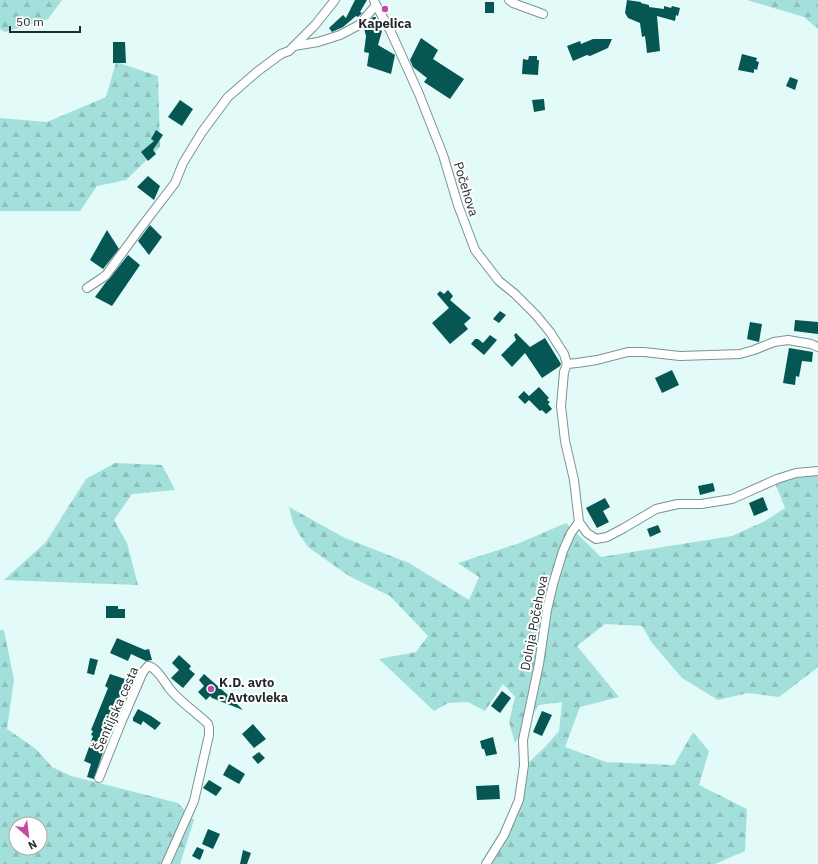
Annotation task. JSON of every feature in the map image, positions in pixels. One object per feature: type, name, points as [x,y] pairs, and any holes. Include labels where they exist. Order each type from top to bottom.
[{"type":"street","points":[[87,288],[106,275],[175,183],[183,163],[202,132],[228,96],[258,70],[281,54],[289,51],[315,25],[335,0]]},
{"type":"street","points":[[509,0],[513,3],[543,14]]},
{"type":"street","points":[[294,46],[318,42],[340,35],[359,25],[375,2]]},
{"type":"street","name":"Počehova","points":[[375,2],[390,30],[419,94],[443,155],[458,205],[475,250],[499,281],[515,294],[536,315],[564,354],[567,364]]},
{"type":"street","points":[[818,347],[811,344],[788,340],[774,342],[740,354],[680,356],[644,352],[628,352],[597,360],[567,364],[564,372],[561,406],[565,441],[574,480],[580,522],[587,533],[596,539],[607,537],[656,509],[678,504],[701,504],[732,499],[777,479],[796,473],[818,471]]},
{"type":"street","name":"Dolnja Počehova","points":[[486,864],[504,835],[519,800],[524,765],[523,740],[539,664],[547,610],[563,551],[571,533],[580,522]]},
{"type":"street","name":"Šentiljska cesta","points":[[99,778],[143,672],[148,666],[151,666],[172,692],[206,722],[209,728],[207,746],[194,801],[166,864]]},
{"type":"green space","points":[[0,0],[62,0],[48,19],[5,32],[0,29]]},
{"type":"green space","points":[[747,0],[818,0],[818,29],[804,17]]},
{"type":"green space","points":[[116,62],[158,76],[160,147],[126,180],[97,186],[80,211],[0,211],[0,118],[47,122],[106,97]]},
{"type":"green space","points":[[115,463],[162,465],[175,490],[132,494],[114,520],[127,543],[138,585],[4,580],[46,542],[86,479]]},
{"type":"green space","points":[[818,475],[818,664],[817,668],[779,697],[748,693],[718,700],[682,678],[652,643],[642,626],[605,624],[577,646],[619,697],[580,707],[565,747],[606,762],[674,765],[693,732],[709,751],[699,785],[747,809],[745,851],[715,864],[488,864],[505,835],[525,766],[559,731],[562,702],[539,705],[515,743],[509,722],[515,697],[503,684],[485,711],[468,702],[448,703],[434,711],[379,659],[416,652],[428,636],[390,596],[349,576],[308,547],[293,523],[289,507],[345,538],[409,563],[469,600],[479,577],[458,563],[517,544],[566,523],[601,557],[732,536],[765,521],[785,508],[775,483],[802,476]]},
{"type":"green space","points":[[0,630],[4,630],[14,680],[7,729],[36,749],[52,767],[71,776],[178,803],[194,820],[180,864],[0,864]]},
{"type":"building","points":[[355,0],[367,0],[360,12],[362,13],[343,27],[332,32],[329,28],[343,15],[346,18]]},
{"type":"building","points":[[627,0],[641,2],[649,5],[649,7],[664,9],[664,6],[671,8],[672,6],[680,8],[678,16],[676,15],[675,21],[657,16],[660,51],[647,53],[645,36],[642,37],[640,23],[628,18],[625,13]]},
{"type":"building","points":[[485,2],[494,2],[494,13],[485,13]]},
{"type":"building","points":[[373,17],[376,17],[374,27],[382,31],[378,45],[395,55],[391,74],[367,66],[369,53],[364,52],[366,36],[364,28]]},
{"type":"building","points":[[421,38],[438,50],[433,59],[464,79],[450,99],[424,82],[427,78],[413,67],[410,60]]},
{"type":"building","points":[[593,39],[612,39],[608,48],[590,56],[587,55],[573,61],[567,46],[580,41],[581,44]]},
{"type":"building","points":[[113,42],[125,42],[126,63],[113,63]]},
{"type":"building","points":[[742,54],[757,58],[756,61],[759,62],[757,70],[754,69],[754,73],[738,70]]},
{"type":"building","points":[[529,56],[537,56],[537,60],[539,60],[538,75],[522,74],[523,59],[528,60]]},
{"type":"building","points":[[790,77],[798,80],[795,90],[786,86]]},
{"type":"building","points":[[544,99],[545,110],[534,112],[532,100]]},
{"type":"building","points":[[180,100],[193,109],[182,126],[168,117]]},
{"type":"building","points":[[156,130],[163,135],[153,150],[156,154],[148,161],[141,152],[154,141],[151,139]]},
{"type":"building","points":[[148,176],[160,186],[154,200],[137,187]]},
{"type":"building","points":[[150,225],[162,237],[149,255],[138,241]]},
{"type":"building","points":[[107,230],[119,249],[103,269],[90,260]]},
{"type":"building","points":[[128,255],[140,265],[112,306],[95,297]]},
{"type":"building","points":[[448,290],[453,296],[450,300],[471,318],[464,324],[468,329],[450,344],[432,323],[449,308],[437,294],[440,291],[444,294]]},
{"type":"building","points":[[500,311],[506,315],[499,323],[493,319]]},
{"type":"building","points":[[795,320],[818,322],[818,334],[794,331]]},
{"type":"building","points":[[750,322],[762,324],[759,342],[747,339]]},
{"type":"building","points":[[516,333],[530,347],[545,338],[561,364],[560,366],[542,378],[525,353],[512,367],[501,355],[516,340],[514,335]]},
{"type":"building","points":[[490,335],[497,340],[484,355],[471,344],[475,339],[478,339],[483,343]]},
{"type":"building","points":[[789,348],[813,352],[812,362],[802,361],[799,377],[796,376],[795,385],[783,383]]},
{"type":"building","points":[[672,370],[679,385],[662,393],[655,378]]},
{"type":"building","points":[[539,387],[549,398],[547,400],[550,402],[548,404],[552,409],[546,414],[542,410],[540,411],[529,400],[525,404],[518,397],[524,391],[529,396]]},
{"type":"building","points":[[713,483],[715,491],[700,495],[698,486]]},
{"type":"building","points":[[763,497],[768,510],[754,516],[749,503]]},
{"type":"building","points":[[605,498],[610,507],[603,511],[609,522],[597,528],[586,508]]},
{"type":"building","points":[[658,525],[661,532],[650,537],[647,529]]},
{"type":"building","points":[[106,606],[118,606],[118,609],[125,609],[125,618],[106,618]]},
{"type":"building","points":[[117,638],[145,650],[149,649],[152,660],[146,661],[131,654],[128,661],[110,653]]},
{"type":"building","points":[[179,655],[191,666],[189,669],[195,674],[183,688],[171,678],[179,670],[172,663]]},
{"type":"building","points":[[90,658],[98,660],[94,675],[87,673]]},
{"type":"building","points":[[110,674],[125,679],[121,689],[128,692],[126,698],[120,696],[108,726],[102,748],[104,749],[94,779],[87,777],[91,764],[84,761],[93,736],[91,735],[93,731],[91,730],[108,688],[105,686]]},
{"type":"building","name":"K.D. avto - Avtovleka","points":[[204,674],[229,696],[230,695],[243,710],[210,696],[206,700],[198,692],[204,686],[199,680]]},
{"type":"building","points":[[502,691],[511,698],[500,713],[491,706]]},
{"type":"building","points":[[138,709],[161,723],[155,730],[143,721],[141,725],[133,721]]},
{"type":"building","points":[[542,711],[552,715],[542,736],[533,732]]},
{"type":"building","points":[[253,724],[266,739],[254,748],[242,734]]},
{"type":"building","points":[[493,737],[497,754],[486,756],[480,741]]},
{"type":"building","points":[[259,752],[265,758],[258,764],[252,757]]},
{"type":"building","points":[[229,764],[245,774],[239,784],[223,775]]},
{"type":"building","points":[[209,780],[222,788],[216,796],[203,788]]},
{"type":"building","points":[[499,785],[500,799],[477,800],[476,786]]},
{"type":"building","points":[[208,829],[220,834],[213,849],[202,844]]},
{"type":"building","points":[[197,847],[204,850],[200,860],[192,856]]},
{"type":"building","points":[[243,850],[251,853],[247,864],[240,864]]},
{"type":"place","name":"Kapelica","points":[[385,9]]},
{"type":"place","name":"K.D. avto - Avtovleka","points":[[211,689]]}]
